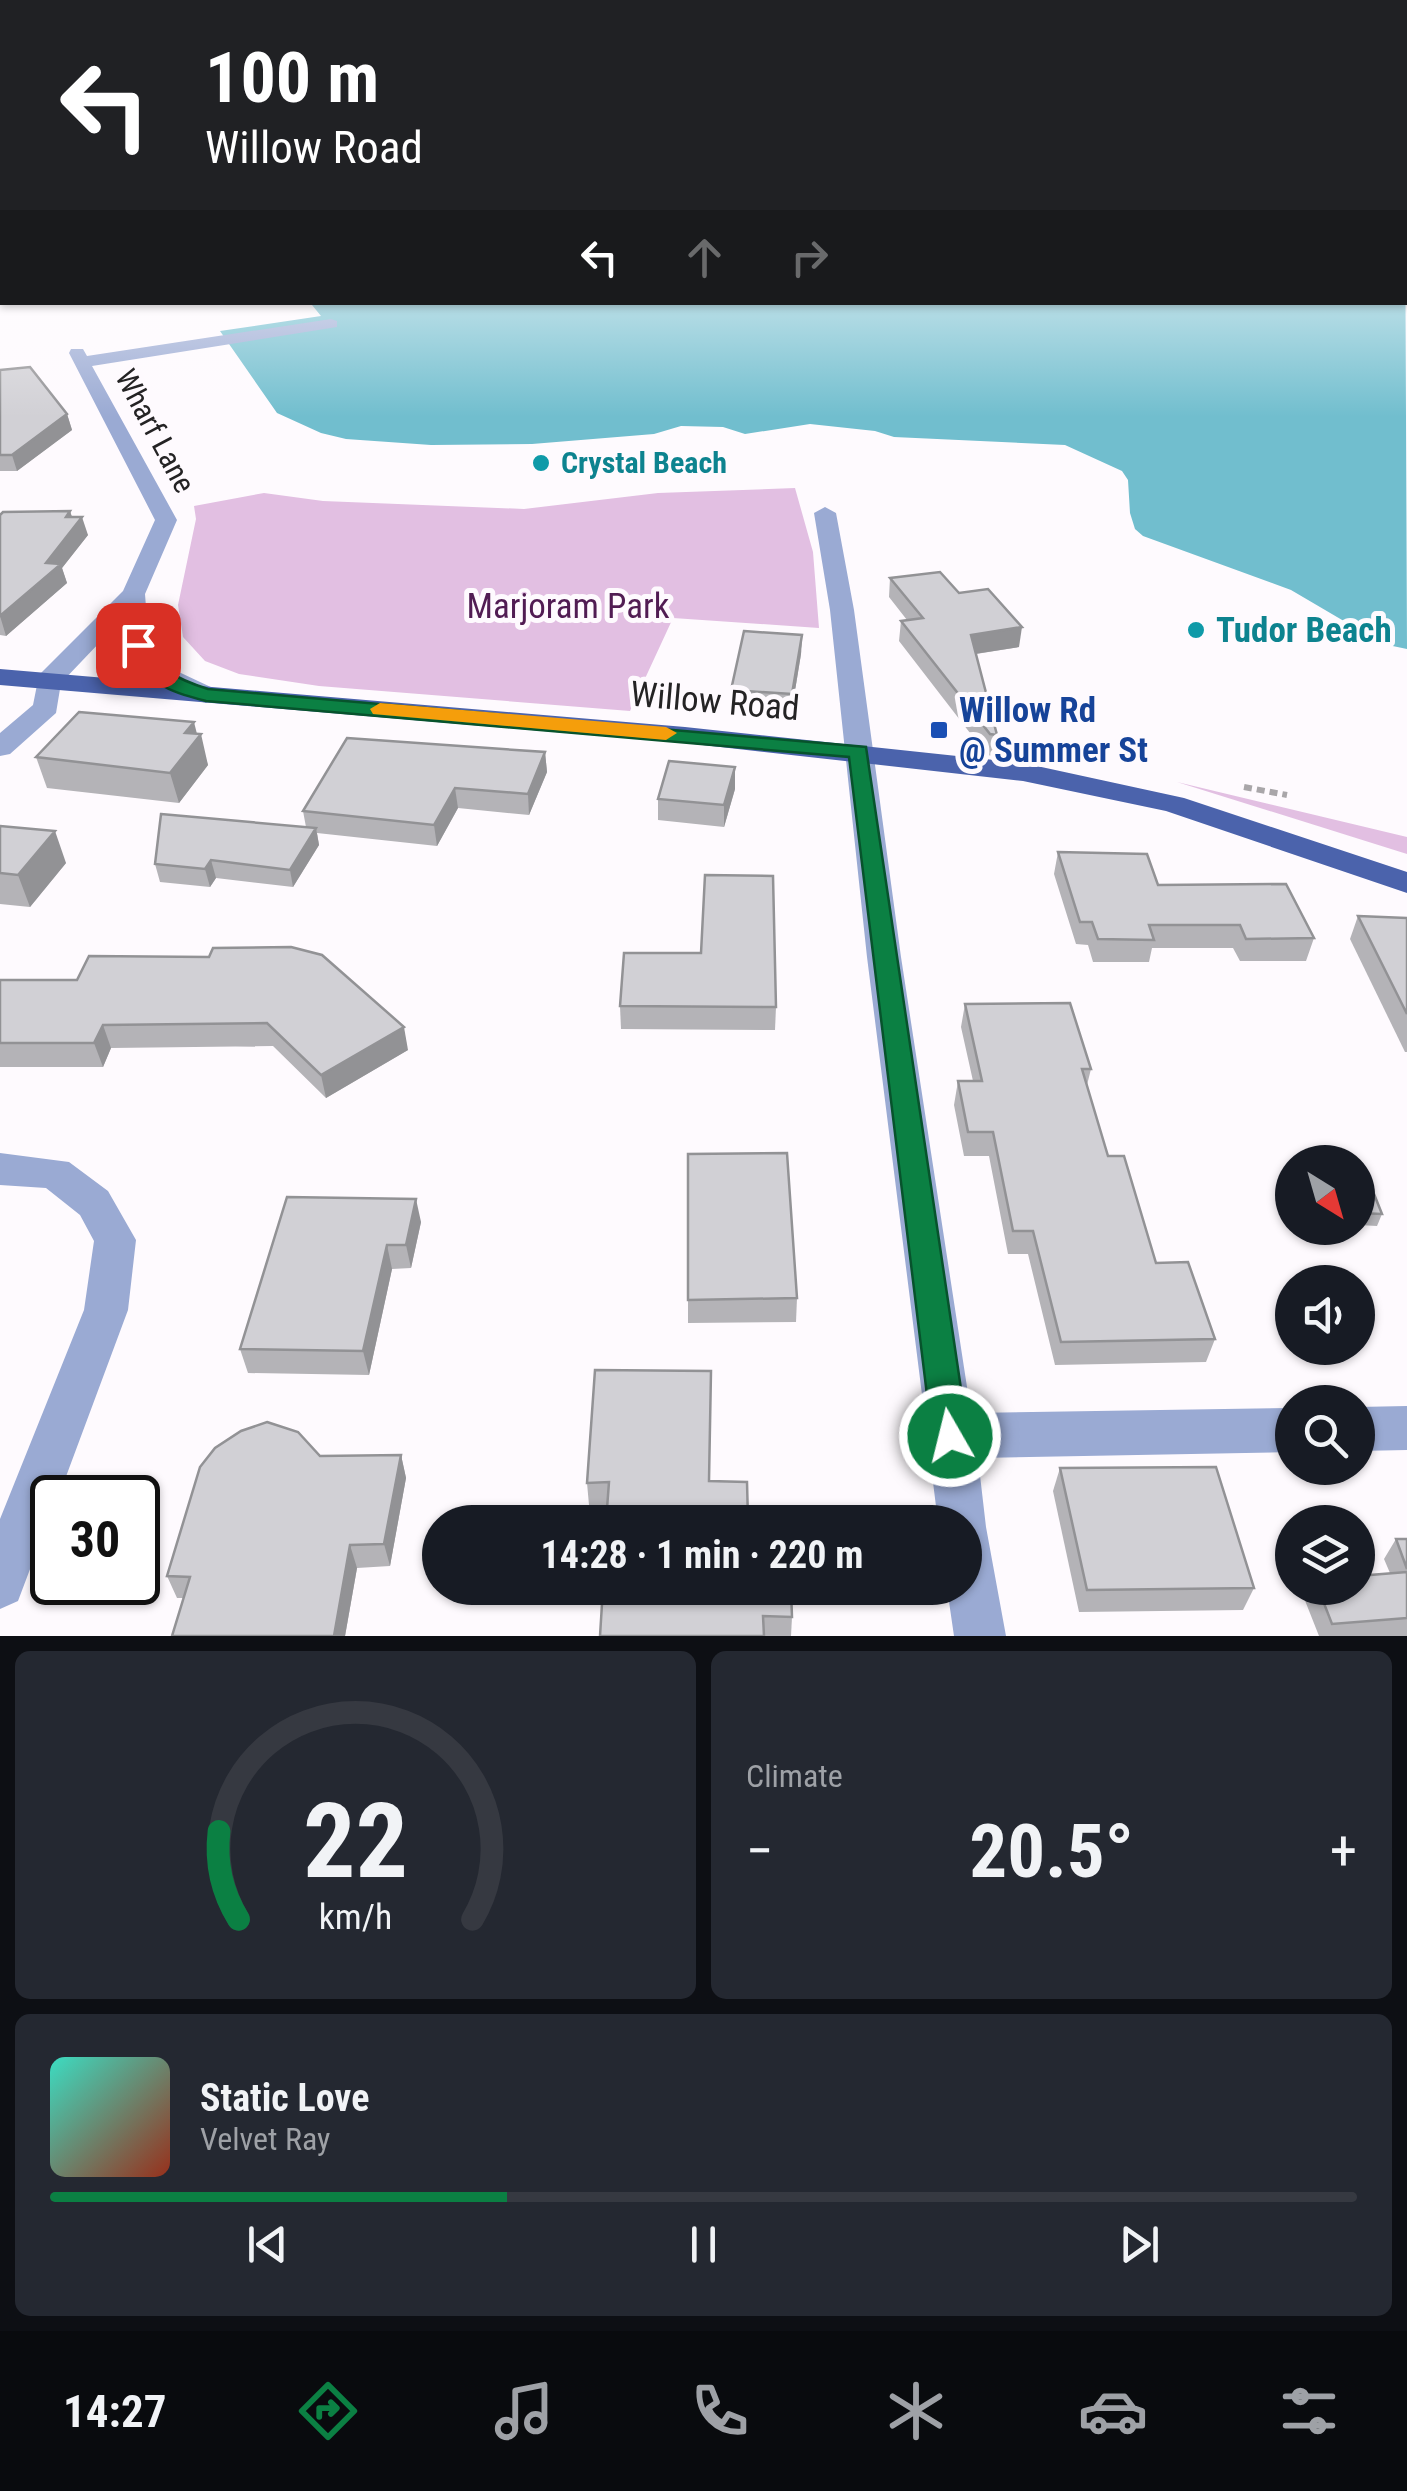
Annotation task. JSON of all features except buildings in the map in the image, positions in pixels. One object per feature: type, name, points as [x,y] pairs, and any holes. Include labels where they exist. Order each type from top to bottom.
[{"type":"main road","name":"Willow Road","points":[[0,676],[858,752],[1023,772],[1174,804],[1407,882]]},
{"type":"street","name":"Wharf Lane","points":[[0,748],[46,706],[48,681],[133,594],[158,546],[166,520],[79,358],[331,324]]},
{"type":"street","points":[[825,513],[960,1505]]},
{"type":"street","points":[[133,594],[132,621],[138,645],[151,670],[179,686],[206,694]]},
{"type":"street","points":[[0,1170],[55,1173],[94,1203],[115,1240],[106,1310],[0,1583]]},
{"type":"street","points":[[1375,1428],[1407,1428]]},
{"type":"street","points":[[950,1436],[1275,1430]]},
{"type":"street","points":[[975,1605],[980,1636]]},
{"type":"green space","name":"Marjoram Park","points":[[795,488],[813,552],[819,628],[673,618],[630,711],[319,686],[239,674],[205,661],[183,637],[178,605],[196,519],[194,506],[264,493],[323,501],[524,509],[658,493]]},
{"type":"green space","points":[[1177,782],[1407,837],[1407,854]]},
{"type":"water","points":[[312,305],[1406,305],[1407,649],[1383,644],[1291,590],[1143,536],[1135,529],[1128,480],[1122,471],[1065,445],[894,437],[875,431],[810,424],[745,434],[723,427],[681,426],[654,434],[532,444],[431,445],[346,439],[321,433],[277,413],[220,331],[321,316]]},
{"type":"slow traffic","points":[[380,709],[666,733]]},
{"type":"place","name":"Crystal Beach","points":[[541,463]]},
{"type":"place","name":"Tudor Beach","points":[[1196,630]]},
{"type":"place","name":"Willow Rd @ Summer St","points":[[939,730]]},
{"type":"route","points":[[138,645],[151,670],[179,686],[206,694],[858,752],[950,1436]]}]
